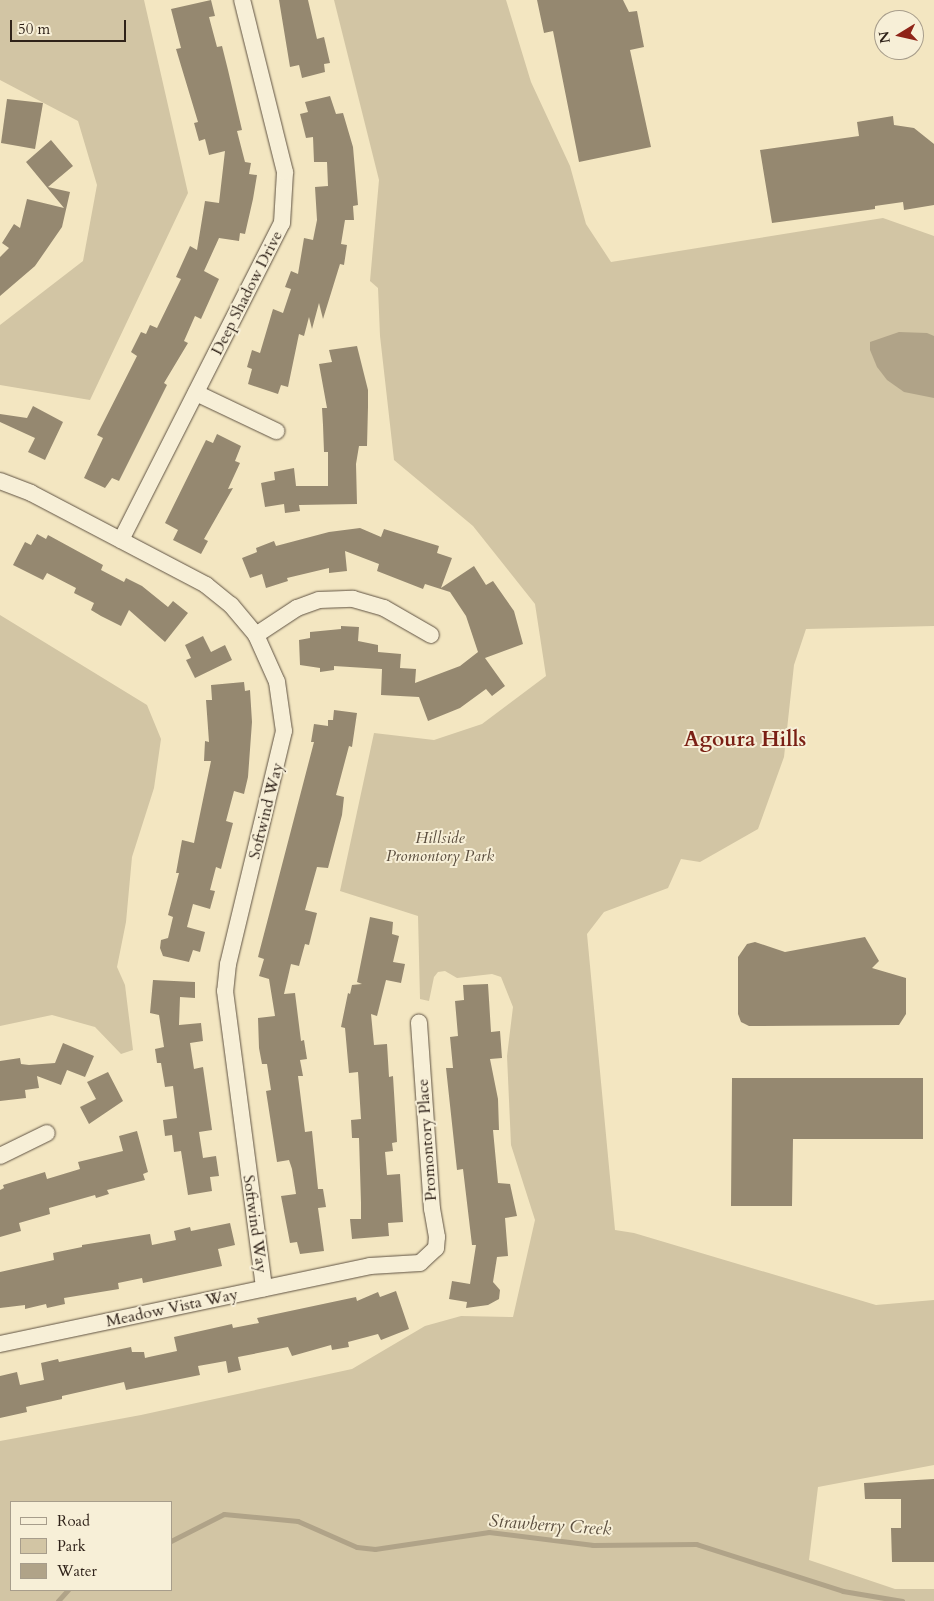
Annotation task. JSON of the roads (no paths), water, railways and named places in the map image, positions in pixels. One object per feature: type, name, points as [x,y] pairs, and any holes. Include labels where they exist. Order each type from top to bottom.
[{"type":"street","name":"Deep Shadow Drive","points":[[121,540],[282,223],[286,172],[242,0]]},
{"type":"street","points":[[196,393],[276,431]]},
{"type":"street","name":"Softwind Way","points":[[0,481],[30,493],[206,585],[231,605],[256,635],[276,682],[284,731],[228,964],[225,991],[264,1288]]},
{"type":"street","points":[[256,635],[297,608],[319,600],[353,599],[384,608],[431,636]]},
{"type":"street","name":"Promontory Place","points":[[419,1022],[432,1209],[438,1237],[436,1248],[430,1255]]},
{"type":"street","points":[[0,1156],[47,1133]]},
{"type":"street","name":"Meadow Vista Way","points":[[0,1344],[370,1266],[420,1263],[430,1255]]},
{"type":"water","points":[[899,332],[927,333],[934,336],[934,398],[904,392],[887,380],[877,367],[870,350],[870,342]]},
{"type":"waterway","name":"Strawberry Creek","points":[[172,1540],[224,1514],[298,1521],[357,1547],[375,1549],[489,1532],[593,1545],[696,1544],[843,1591],[902,1601]]},
{"type":"waterway","name":"Strawberry Creek","points":[[58,1601],[67,1591]]},
{"type":"district","name":"Agoura Hills","points":[[745,740]]},
{"type":"park label","name":"Hillside Promontory Park","points":[[440,847]]}]
